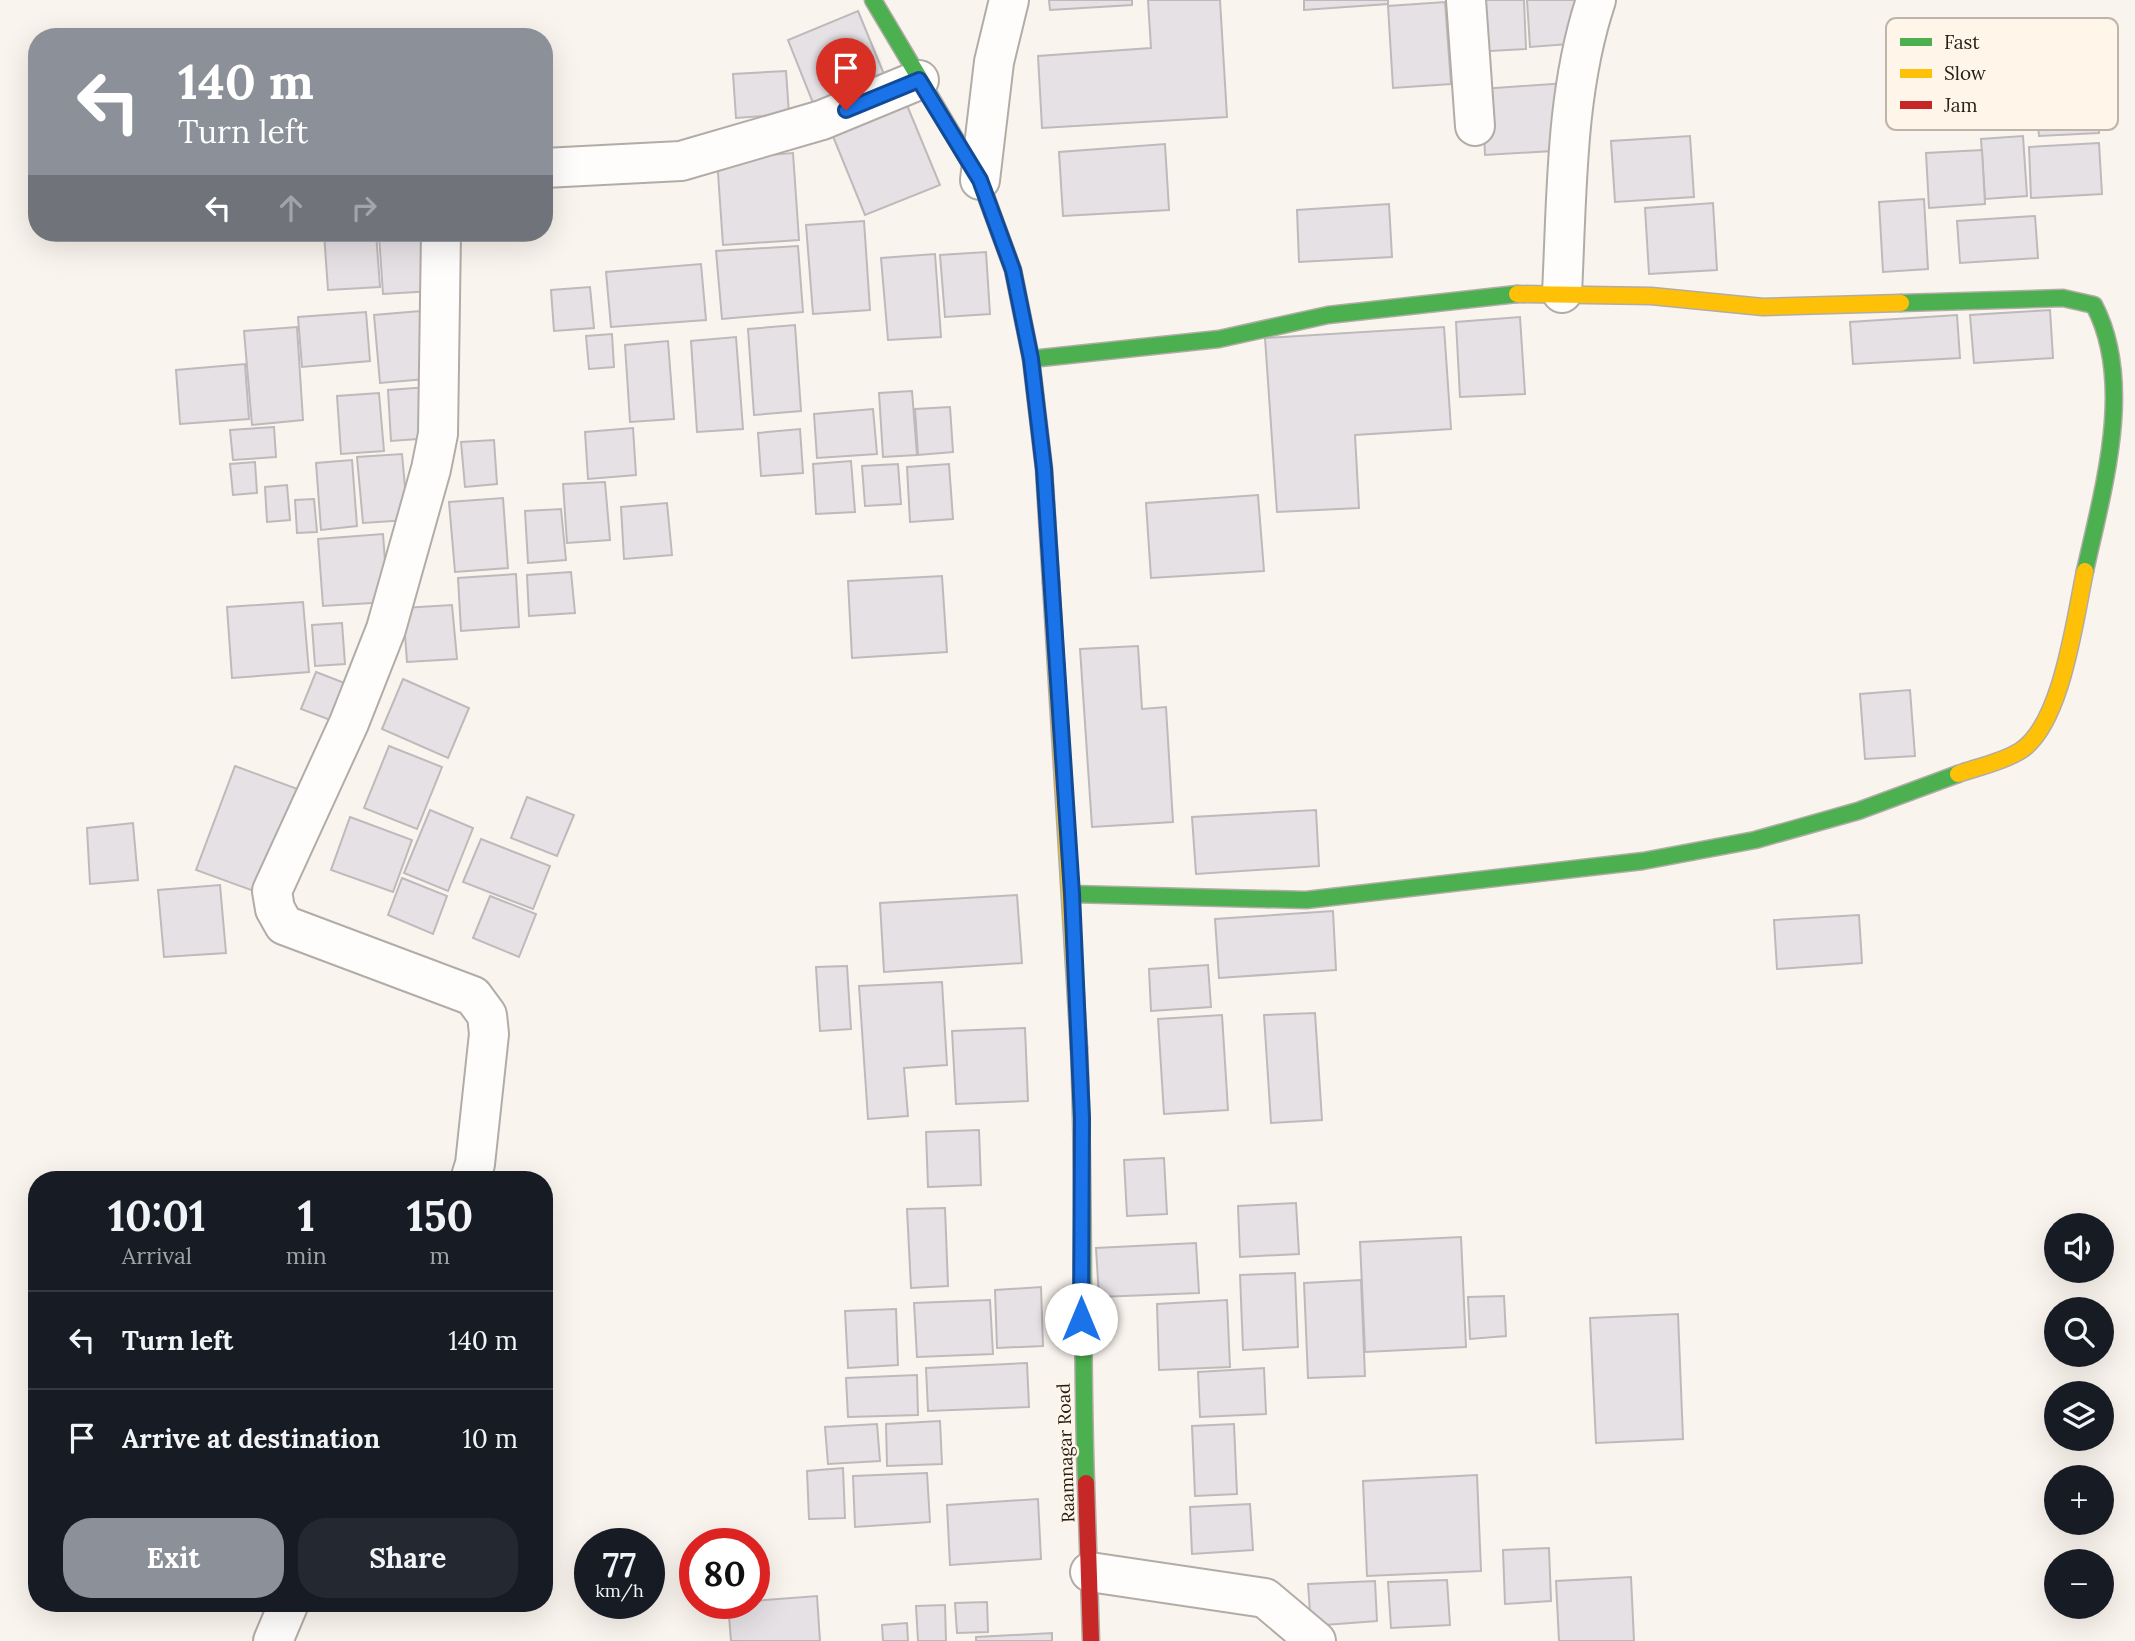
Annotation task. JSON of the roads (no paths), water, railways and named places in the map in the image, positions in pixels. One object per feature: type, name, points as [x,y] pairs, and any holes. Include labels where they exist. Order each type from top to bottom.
[{"type":"main road","name":"Raamnagar Road","points":[[873,0],[980,180],[1013,270],[1031,359],[1045,482],[1072,894],[1082,1118],[1081,1344],[1091,1641]]},
{"type":"main road","points":[[1031,359],[1219,338],[1328,315],[1530,293],[1651,296],[1763,307],[2063,298],[2094,304],[2106,321],[2116,412],[2074,635],[2050,716],[2021,751],[1858,811],[1755,840],[1643,861],[1306,900],[1072,894]]},
{"type":"street","points":[[980,180],[994,62],[1009,0]]},
{"type":"street","points":[[1466,0],[1475,126]]},
{"type":"street","points":[[1562,293],[1576,97],[1584,37],[1597,0]]},
{"type":"street","points":[[553,168],[681,162],[822,120],[919,80]]},
{"type":"street","points":[[441,242],[438,434],[431,469],[386,629],[349,723],[272,891],[275,909],[284,925],[473,996],[487,1015],[489,1034],[473,1171]]},
{"type":"street","points":[[1090,1573],[1265,1598],[1281,1625],[1316,1641]]},
{"type":"street","points":[[273,1641],[285,1612]]}]
